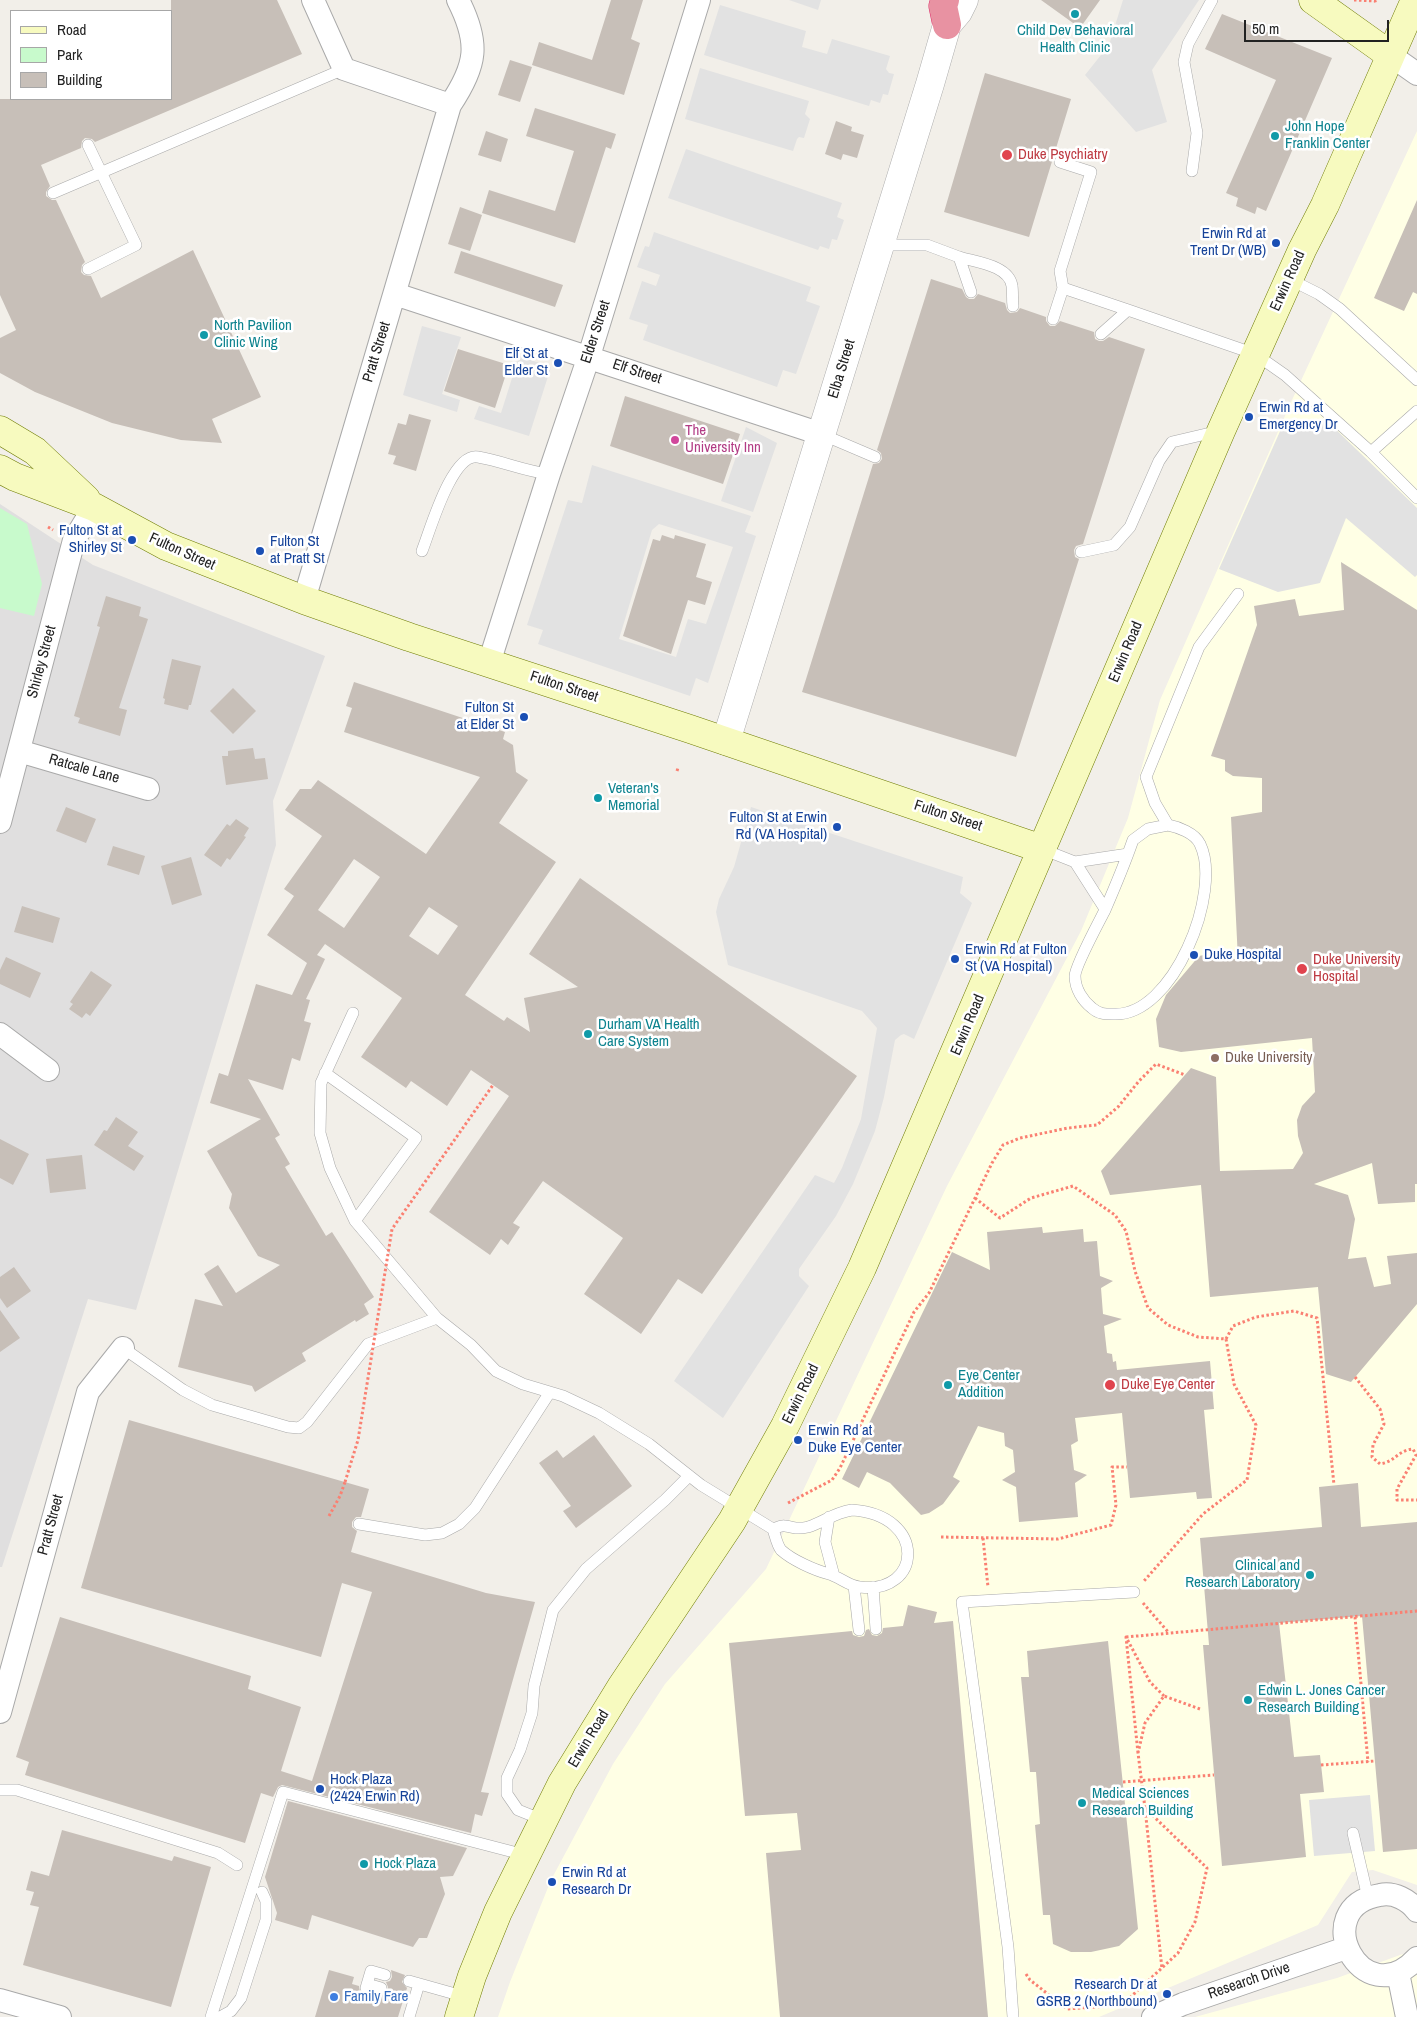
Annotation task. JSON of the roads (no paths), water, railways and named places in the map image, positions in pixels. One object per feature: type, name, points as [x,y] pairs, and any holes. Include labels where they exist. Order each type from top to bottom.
[{"type":"main road","points":[[1313,0],[1390,55]]},
{"type":"main road","name":"Erwin Road","points":[[462,2007],[472,1976],[498,1912],[562,1783],[621,1687],[719,1542],[739,1508],[785,1426],[862,1268],[1220,431],[1325,205],[1415,0]]},
{"type":"main road","name":"Fulton Street","points":[[0,430],[34,451],[94,506]]},
{"type":"main road","name":"Fulton Street","points":[[0,469],[15,478],[94,506],[166,546],[304,600],[1042,849]]},
{"type":"street","points":[[313,0],[344,69],[450,105]]},
{"type":"street","name":"Pratt Street","points":[[304,600],[450,105],[462,88],[473,60],[470,22],[458,0]]},
{"type":"street","name":"Elder Street","points":[[489,663],[589,356],[699,0]]},
{"type":"street","name":"Elba Street","points":[[726,741],[930,84],[946,12],[958,12],[964,0]]},
{"type":"street","points":[[1390,55],[1417,74]]},
{"type":"street","name":"Elf Street","points":[[395,294],[589,356],[821,434]]},
{"type":"street","name":"Shirley Street","points":[[0,822],[74,540],[94,506]]},
{"type":"street","name":"Ratcale Lane","points":[[19,751],[148,789]]},
{"type":"street","points":[[0,1034],[48,1070]]},
{"type":"street","name":"Pratt Street","points":[[0,1712],[88,1392],[123,1348]]},
{"type":"street","points":[[1417,1911],[1407,1901],[1396,1896],[1382,1894],[1368,1898],[1356,1906],[1346,1924],[1344,1936],[1346,1948],[1350,1956],[1359,1966],[1371,1974],[1385,1976],[1398,1973],[1408,1968],[1417,1958]]},
{"type":"street","name":"Research Drive","points":[[1153,2017],[1184,2004],[1346,1948]]},
{"type":"street","points":[[1398,1973],[1408,2017]]},
{"type":"street","points":[[0,2000],[60,2017]]},
{"type":"lane","points":[[1192,171],[1197,133],[1184,62],[1188,44],[1212,0]]},
{"type":"lane","points":[[54,193],[344,69]]},
{"type":"lane","points":[[88,145],[136,245],[88,269]]},
{"type":"lane","points":[[1053,319],[1063,288],[1060,271],[1091,172],[1060,162]]},
{"type":"lane","points":[[881,245],[927,245],[959,258],[991,266],[1006,274],[1012,285],[1013,306]]},
{"type":"lane","points":[[959,258],[971,292]]},
{"type":"lane","points":[[1289,279],[1319,294],[1340,309],[1417,380]]},
{"type":"lane","points":[[1063,288],[1255,354],[1285,375],[1370,452],[1417,498]]},
{"type":"lane","points":[[1101,334],[1128,310]]},
{"type":"lane","points":[[1370,452],[1417,411]]},
{"type":"lane","points":[[1081,552],[1114,545],[1130,527],[1159,461],[1172,442],[1220,431]]},
{"type":"lane","points":[[821,434],[875,456]]},
{"type":"lane","points":[[422,551],[452,474],[465,459],[476,456],[529,472],[549,474]]},
{"type":"lane","points":[[1168,825],[1155,803],[1146,777],[1199,647],[1238,594]]},
{"type":"lane","points":[[1168,825],[1180,828],[1199,842],[1206,863],[1201,913],[1190,945],[1173,974],[1156,995],[1122,1015],[1098,1013],[1082,1000],[1075,976],[1134,840],[1148,829],[1168,825]]},
{"type":"lane","points":[[1042,849],[1075,862],[1128,854]]},
{"type":"lane","points":[[1075,862],[1105,909]]},
{"type":"lane","points":[[353,1013],[321,1083],[320,1133],[330,1168],[355,1221],[437,1318],[471,1345],[496,1371],[522,1384],[563,1396],[599,1413],[649,1444],[701,1485],[773,1529],[780,1549],[814,1570],[834,1576],[854,1586],[873,1587],[897,1578],[908,1563],[909,1548],[904,1537],[882,1516],[866,1511],[838,1512],[806,1527],[795,1529],[785,1526],[773,1529]]},
{"type":"lane","points":[[325,1072],[416,1138],[355,1221]]},
{"type":"lane","points":[[123,1348],[183,1390],[212,1405],[288,1427],[299,1428],[307,1422],[368,1344],[437,1318]]},
{"type":"lane","points":[[359,1524],[425,1534],[442,1533],[459,1524],[475,1508],[550,1392]]},
{"type":"lane","points":[[543,1820],[518,1810],[507,1794],[507,1778],[520,1750],[532,1713],[534,1686],[553,1610],[586,1569],[666,1500],[689,1476]]},
{"type":"lane","points":[[829,1517],[825,1542],[834,1576]]},
{"type":"lane","points":[[854,1586],[859,1630]]},
{"type":"lane","points":[[873,1587],[876,1629]]},
{"type":"lane","points":[[1013,2017],[1008,1946],[962,1602],[1134,1592]]},
{"type":"lane","points":[[0,1790],[16,1790],[218,1853],[237,1865]]},
{"type":"lane","points":[[211,2017],[283,1792],[525,1855]]},
{"type":"lane","points":[[1353,1834],[1368,1898]]},
{"type":"lane","points":[[220,2017],[231,2011],[241,1998],[266,1920],[266,1901],[262,1892]]},
{"type":"lane","points":[[381,1988],[367,1986],[372,1970],[385,1974]]},
{"type":"lane","points":[[409,2017],[410,1997],[414,1982],[462,2007]]},
{"type":"place","name":"Child Dev Behavioral Health Clinic","points":[[1075,14]]},
{"type":"place","name":"John Hope Franklin Center","points":[[1275,136]]},
{"type":"place","name":"Duke Psychiatry","points":[[1007,155]]},
{"type":"place","name":"Erwin Rd at Trent Dr (WB)","points":[[1276,243]]},
{"type":"place","name":"North Pavilion Clinic Wing","points":[[204,335]]},
{"type":"place","name":"Elf St at Elder St","points":[[558,363]]},
{"type":"place","name":"Erwin Rd at Emergency Dr","points":[[1249,417]]},
{"type":"place","name":"The University Inn","points":[[675,440]]},
{"type":"place","name":"Fulton St at Shirley St","points":[[132,540]]},
{"type":"place","name":"Fulton St at Pratt St","points":[[260,551]]},
{"type":"place","name":"Fulton St at Elder St","points":[[524,717]]},
{"type":"place","name":"Veteran's Memorial","points":[[598,798]]},
{"type":"place","name":"Fulton St at Erwin Rd (VA Hospital)","points":[[837,827]]},
{"type":"place","name":"Duke Hospital","points":[[1194,955]]},
{"type":"place","name":"Erwin Rd at Fulton St (VA Hospital)","points":[[955,959]]},
{"type":"place","name":"Duke University Hospital","points":[[1302,969]]},
{"type":"place","name":"Durham VA Health Care System","points":[[588,1034]]},
{"type":"place","name":"Duke University","points":[[1215,1058]]},
{"type":"place","name":"Eye Center Addition","points":[[948,1385]]},
{"type":"place","name":"Duke Eye Center","points":[[1110,1385]]},
{"type":"place","name":"Erwin Rd at Duke Eye Center","points":[[798,1440]]},
{"type":"place","name":"Clinical and Research Laboratory","points":[[1310,1575]]},
{"type":"place","name":"Edwin L. Jones Cancer Research Building","points":[[1248,1700]]},
{"type":"place","name":"Hock Plaza (2424 Erwin Rd)","points":[[320,1789]]},
{"type":"place","name":"Medical Sciences Research Building","points":[[1082,1803]]},
{"type":"place","name":"Hock Plaza","points":[[364,1864]]},
{"type":"place","name":"Erwin Rd at Research Dr","points":[[552,1882]]},
{"type":"place","name":"Research Dr at GSRB 2 (Northbound)","points":[[1167,1994]]},
{"type":"place","name":"Family Fare","points":[[334,1997]]}]
